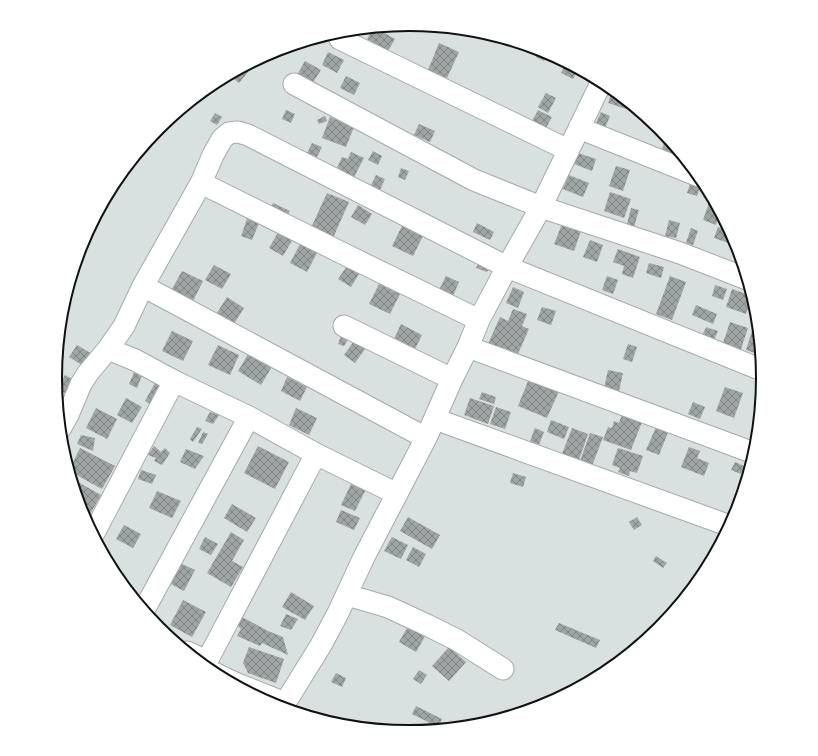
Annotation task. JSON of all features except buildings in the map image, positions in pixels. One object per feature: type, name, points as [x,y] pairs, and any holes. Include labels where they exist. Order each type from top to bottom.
[{"type":"street","points":[[340,40],[568,150]]},
{"type":"street","points":[[294,84],[474,180],[541,207],[680,253],[741,277]]},
{"type":"street","points":[[286,703],[321,645],[347,595],[364,557],[426,438],[479,320],[541,207],[599,87]]},
{"type":"street","points":[[579,128],[687,171]]},
{"type":"street","points":[[65,421],[81,384],[124,326],[143,286],[201,183],[213,155],[222,139],[229,133],[238,132],[248,134],[507,267],[756,367]]},
{"type":"street","points":[[201,183],[479,320]]},
{"type":"street","points":[[143,286],[426,438]]},
{"type":"street","points":[[344,326],[452,379]]},
{"type":"street","points":[[468,347],[748,451]]},
{"type":"street","points":[[108,349],[135,360],[174,381],[249,417],[316,454],[397,494]]},
{"type":"street","points":[[97,529],[174,381]]},
{"type":"street","points":[[147,605],[249,417]]},
{"type":"street","points":[[435,419],[724,524]]},
{"type":"street","points":[[213,665],[316,454]]},
{"type":"street","points":[[347,595],[388,607],[427,625],[457,640],[503,669]]}]
